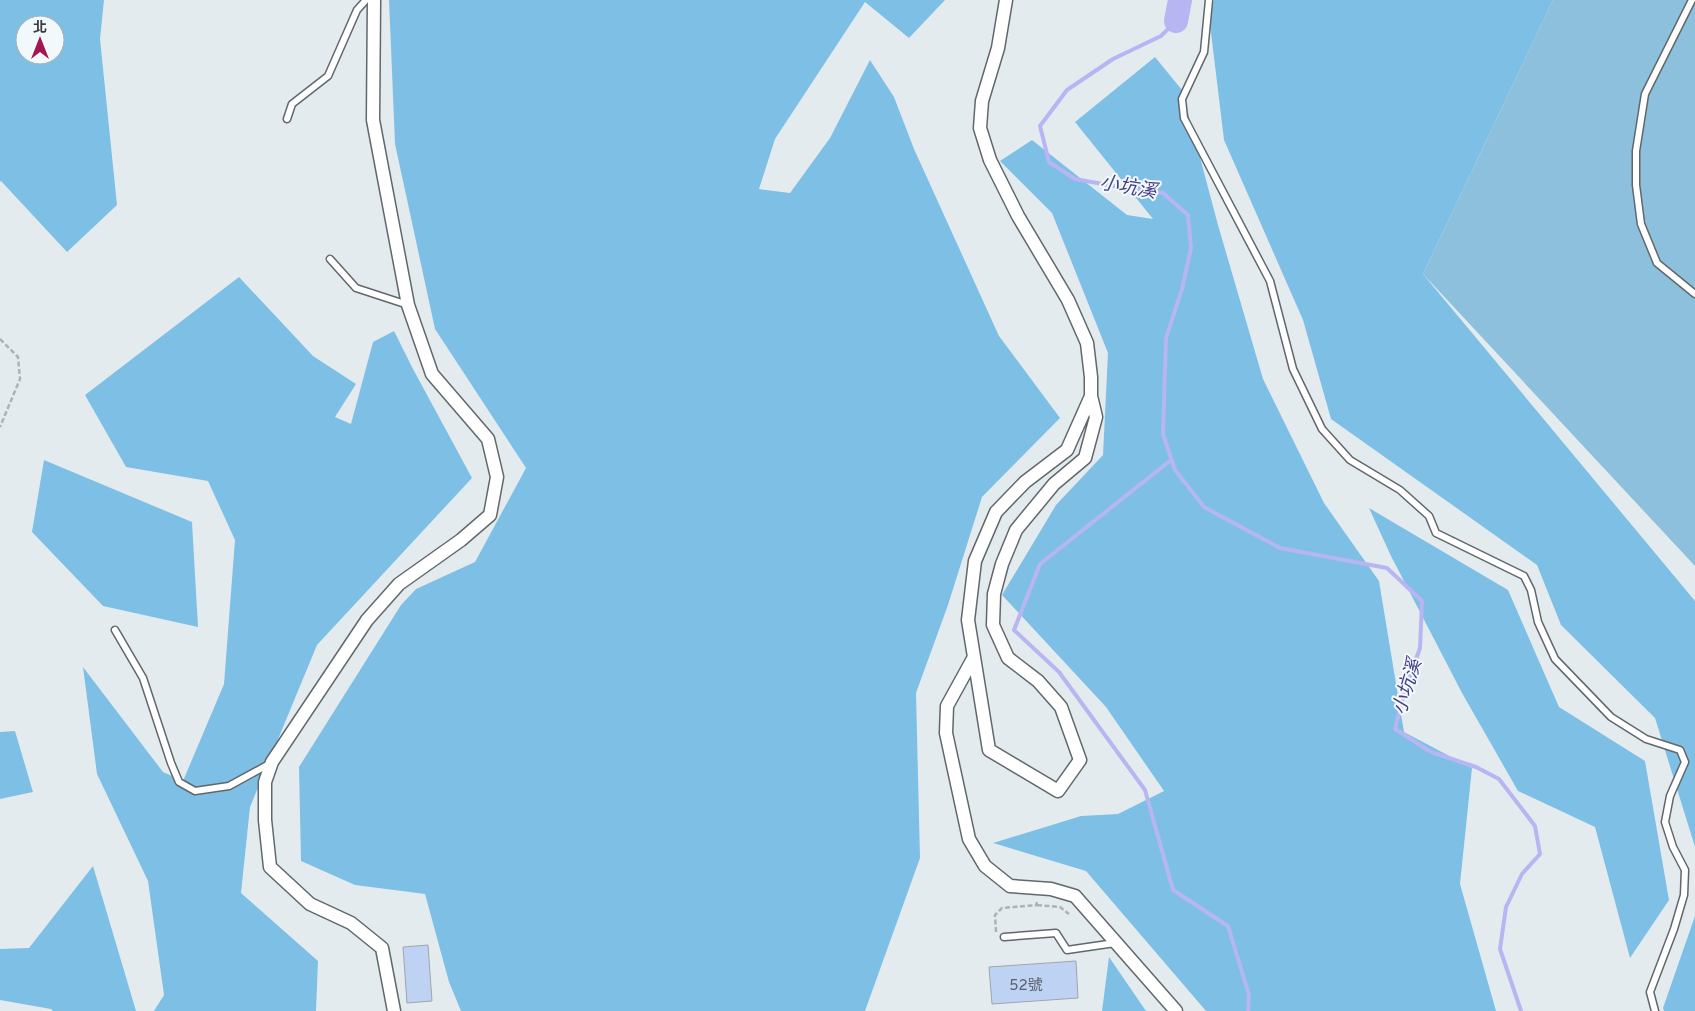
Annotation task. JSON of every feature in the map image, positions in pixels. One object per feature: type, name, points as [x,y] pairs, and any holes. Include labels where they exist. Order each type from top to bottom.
[{"type":"street","points":[[374,0],[373,120],[408,305],[432,374],[488,440],[497,477],[490,515],[461,540],[399,584],[367,620],[272,762],[265,782],[265,820],[270,867],[310,904],[351,923],[382,948],[394,1011]]},
{"type":"street","points":[[1006,0],[998,48],[982,101],[980,128],[990,160],[1014,208],[1068,300],[1087,343],[1091,396],[1096,417],[1085,458],[1054,484],[1016,530],[1002,564],[994,594],[993,625],[1008,658],[1038,681],[1061,707],[1080,760],[1058,791],[989,750],[968,620],[975,562],[996,512],[1025,482],[1067,450],[1091,396]]},
{"type":"street","points":[[974,657],[946,706],[946,733],[969,839],[985,866],[1010,886],[1051,889],[1075,896],[1176,1011]]},
{"type":"lane","points":[[287,119],[292,104],[328,76],[357,10],[366,0]]},
{"type":"lane","points":[[1210,0],[1204,52],[1182,99],[1184,118],[1270,281],[1293,369],[1322,429],[1350,460],[1400,490],[1429,516],[1436,533],[1524,576],[1531,590],[1538,622],[1555,659],[1611,717],[1646,739],[1680,750],[1685,762],[1670,796],[1665,822],[1673,847],[1684,870],[1684,895],[1674,929],[1650,992],[1655,1011]]},
{"type":"lane","points":[[1692,0],[1645,94],[1636,151],[1636,185],[1641,224],[1657,263],[1695,294]]},
{"type":"lane","points":[[330,259],[356,288],[408,305]]},
{"type":"lane","points":[[115,630],[144,678],[171,763],[179,782],[195,791],[229,786],[272,762]]},
{"type":"lane","points":[[1004,937],[1056,933],[1067,950],[1117,943]]},
{"type":"path","points":[[0,338],[18,357],[20,379],[0,427]]},
{"type":"path","points":[[1034,889],[1037,905]]},
{"type":"path","points":[[996,936],[995,915],[1002,908],[1037,905],[1060,907],[1070,914]]},
{"type":"shaded area","points":[[0,0],[104,0],[100,39],[117,205],[67,252],[1,181]]},
{"type":"shaded area","points":[[389,0],[945,0],[909,38],[865,2],[775,139],[759,189],[790,193],[830,138],[870,60],[894,97],[914,149],[999,336],[1060,418],[982,497],[948,605],[916,693],[920,858],[865,1011],[461,1011],[449,982],[425,894],[355,885],[301,861],[299,767],[401,605],[416,589],[475,562],[526,468],[435,329],[395,144]]},
{"type":"shaded area","points":[[1214,0],[1553,0],[1423,274],[1695,601],[1695,847],[1655,718],[1561,625],[1537,565],[1331,419],[1303,320],[1224,140],[1209,16]]},
{"type":"shaded area","points":[[1553,0],[1695,0],[1695,566],[1423,274]]},
{"type":"shaded area","points":[[1155,57],[1182,90],[1218,225],[1263,379],[1324,503],[1379,581],[1404,732],[1472,768],[1460,884],[1496,1011],[1206,1011],[1086,871],[993,843],[1081,816],[1118,814],[1164,791],[1106,707],[1002,595],[1056,505],[1103,455],[1108,353],[1052,213],[1000,161],[1032,140],[1127,215],[1153,219],[1075,122]]},
{"type":"shaded area","points":[[239,277],[313,356],[356,384],[335,417],[351,424],[373,342],[394,331],[472,478],[317,645],[250,807],[241,893],[318,961],[316,1011],[154,1011],[164,995],[148,881],[97,774],[83,667],[163,772],[183,781],[224,684],[235,540],[208,481],[126,467],[85,395]]},
{"type":"shaded area","points":[[44,460],[192,522],[198,627],[103,606],[32,532]]},
{"type":"shaded area","points":[[1369,508],[1508,590],[1559,707],[1645,761],[1669,900],[1630,958],[1595,827],[1518,791],[1462,693],[1391,556]]},
{"type":"shaded area","points":[[15,731],[33,792],[0,799],[0,732]]},
{"type":"shaded area","points":[[93,866],[136,1011],[53,1011],[51,1009],[0,1000],[0,949],[29,948]]},
{"type":"shaded area","points":[[1695,916],[1695,1011],[1664,1011],[1663,1008]]},
{"type":"shaded area","points":[[1109,957],[1146,1011],[1102,1011]]},
{"type":"building","points":[[428,945],[432,1001],[407,1003],[403,947]]},
{"type":"building","points":[[1076,961],[1078,998],[992,1004],[989,967]]},
{"type":"waterway","name":"小坑溪","points":[[1176,21],[1180,0]]},
{"type":"waterway","name":"小坑溪","points":[[1176,21],[1161,36],[1113,59],[1067,90],[1040,126],[1049,162],[1075,179],[1163,193],[1188,215],[1191,248],[1182,289],[1166,338],[1163,434],[1175,470],[1204,507],[1280,548],[1387,568],[1422,601],[1420,648],[1404,693],[1395,729],[1431,752],[1476,767],[1499,779],[1535,826],[1540,854],[1522,874],[1506,907],[1500,949],[1521,1011]]},
{"type":"waterway","name":"小坑溪","points":[[1171,460],[1040,564],[1014,630],[1059,672],[1145,790],[1173,890],[1228,926],[1249,995],[1248,1011]]}]
